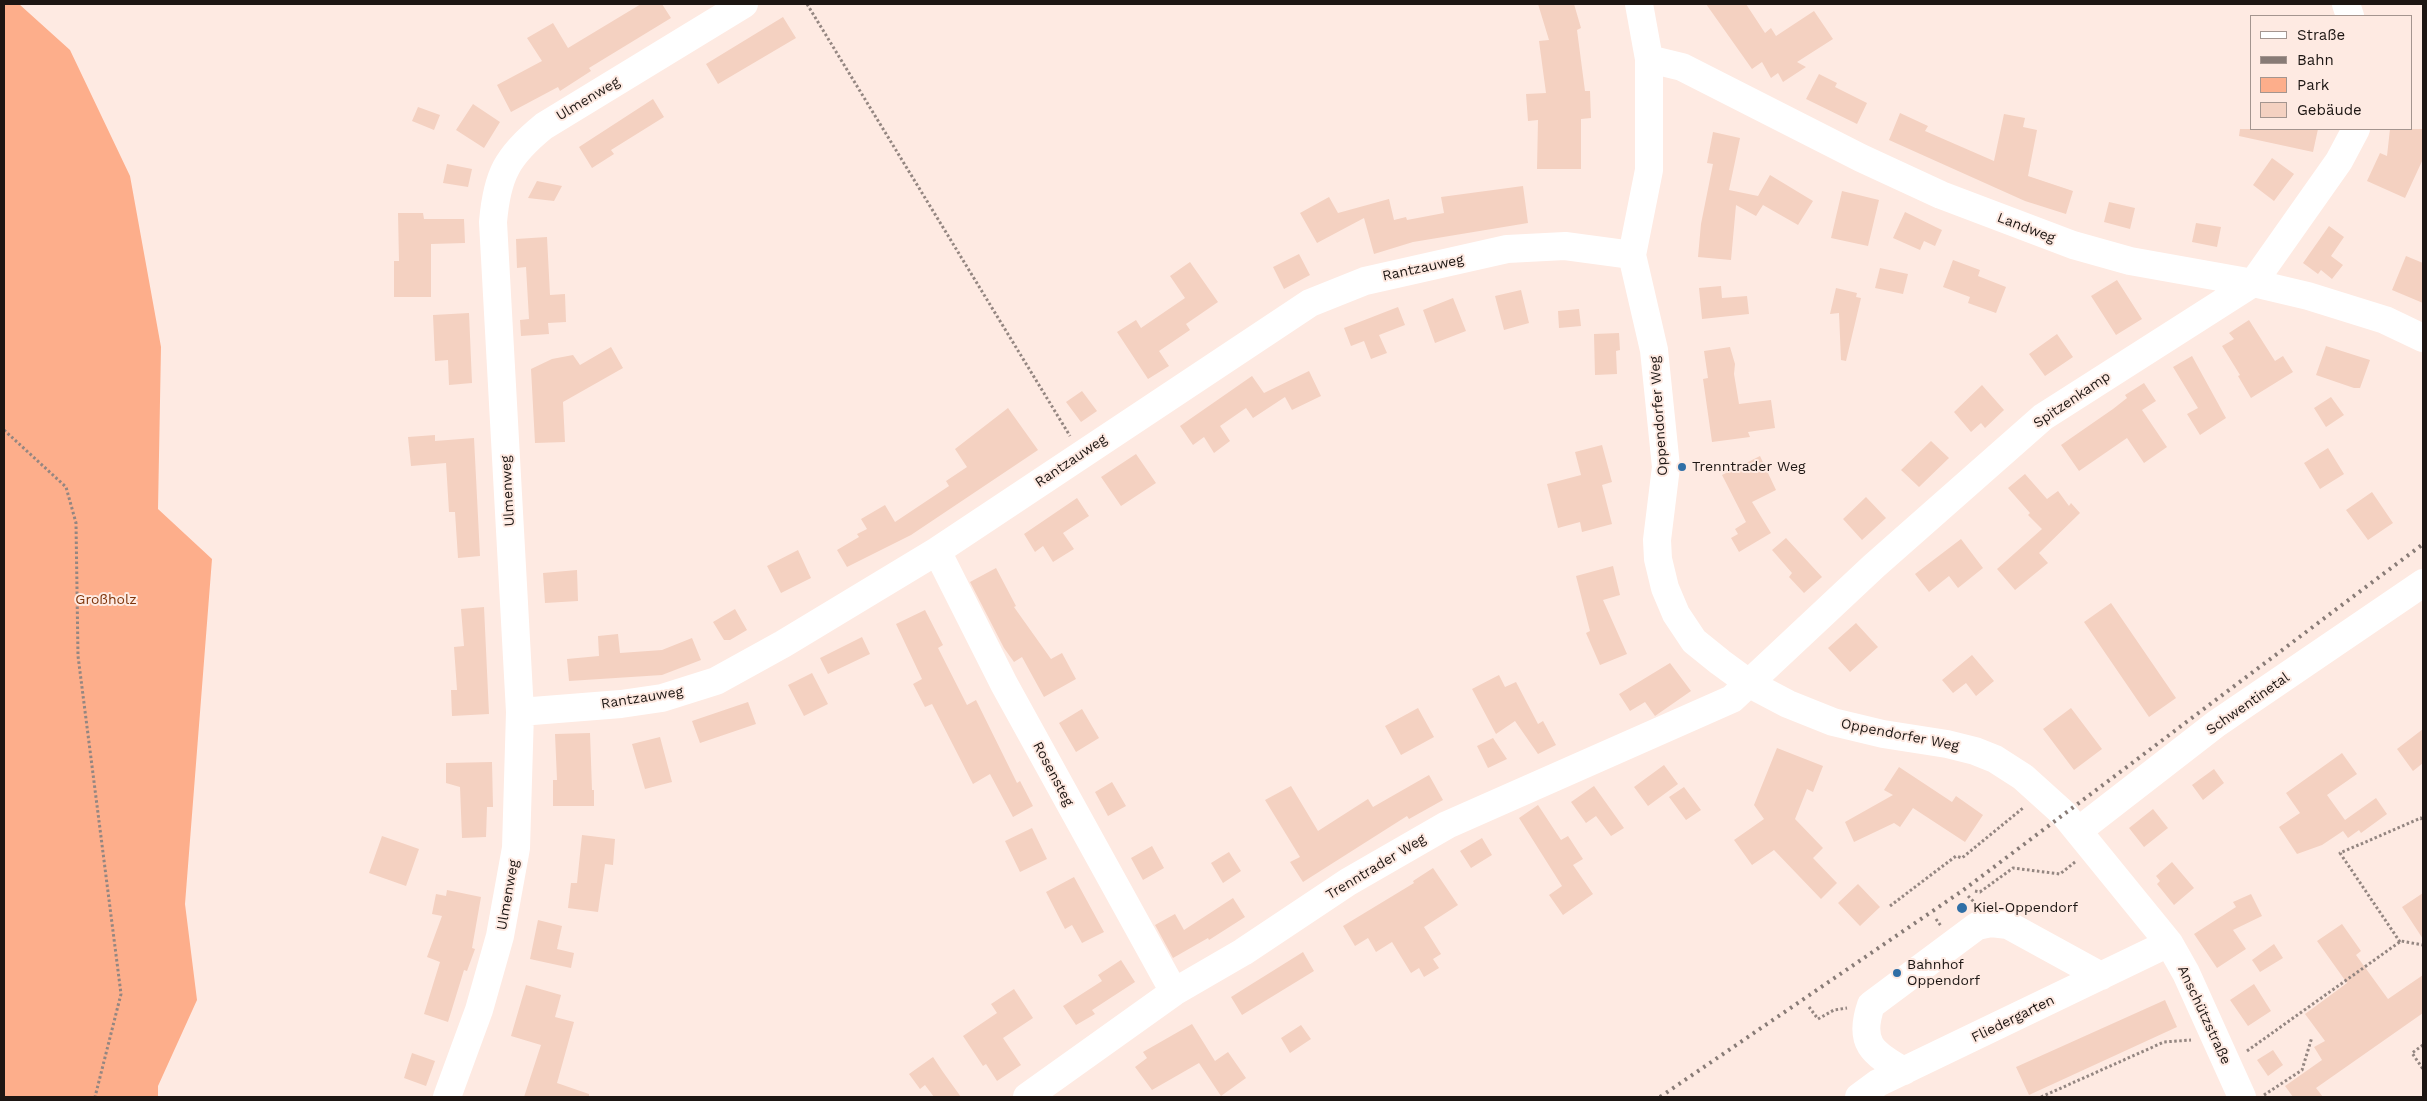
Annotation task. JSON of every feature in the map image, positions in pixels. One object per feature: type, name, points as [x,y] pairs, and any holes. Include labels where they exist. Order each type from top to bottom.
[{"type":"street","name":"Ulmenweg","points":[[447,1097],[487,983],[509,894],[516,848],[520,712],[493,222],[496,192],[506,166],[520,145],[544,126],[744,4]]},
{"type":"street","name":"Oppendorfer Weg","points":[[1639,4],[1649,59],[1649,170],[1632,255],[1655,360],[1666,467],[1656,540],[1658,559],[1665,588],[1676,614],[1694,641],[1750,684],[1788,704],[1833,722],[1884,734],[1947,744],[1982,754],[2013,769],[2064,814],[2166,939]]},
{"type":"street","name":"Landweg","points":[[1649,59],[1682,67],[1870,162],[1941,195],[2023,227],[2073,245],[2130,261],[2253,283],[2308,296],[2385,320],[2423,338]]},
{"type":"street","name":"Spitzenkamp","points":[[1750,684],[1874,566],[2043,417],[2253,283],[2339,161],[2355,130]]},
{"type":"street","name":"Rantzauweg","points":[[520,712],[638,702],[681,693],[716,681],[783,644],[937,552],[1081,454],[1310,303],[1364,281],[1508,249],[1565,246],[1632,255]]},
{"type":"street","name":"Rosensteg","points":[[937,552],[1009,692],[1174,992]]},
{"type":"street","name":"Schwentinetal","points":[[2078,831],[2216,724],[2423,583]]},
{"type":"street","name":"Trenntrader Weg","points":[[1027,1097],[1174,992],[1243,952],[1348,882],[1447,825],[1732,699],[1750,684]]},
{"type":"street","points":[[1904,1071],[1882,1059],[1868,1042],[1865,1033],[1865,1022],[1871,1005],[1977,926],[1991,923],[2008,925],[2101,976]]},
{"type":"street","name":"Fliedergarten","points":[[1859,1097],[1878,1083],[2101,976],[2166,939]]},
{"type":"street","name":"Anschützstraße","points":[[2166,939],[2186,973],[2242,1097]]},
{"type":"path","points":[[807,4],[1081,454]]},
{"type":"path","points":[[4,430],[66,487],[76,523],[78,656],[121,994],[95,1097]]},
{"type":"path","points":[[1890,906],[1956,856],[1962,858],[2040,793]]},
{"type":"path","points":[[2400,942],[2340,853],[2423,818]]},
{"type":"path","points":[[1975,891],[1980,892],[2013,868],[2060,874],[2078,860]]},
{"type":"path","points":[[1968,896],[1975,904]]},
{"type":"path","points":[[2227,1065],[2400,942],[2423,945]]},
{"type":"path","points":[[1809,1007],[1818,1019],[1834,1010]]},
{"type":"path","points":[[2041,1097],[2164,1042],[2196,1040],[2212,1031]]},
{"type":"path","points":[[2261,1097],[2302,1070],[2312,1037]]},
{"type":"path","points":[[2423,1045],[2412,1053],[2423,1069]]},
{"type":"green space","name":"Großholz","points":[[4,4],[19,4],[70,50],[130,176],[161,347],[158,509],[212,559],[185,904],[197,1000],[158,1086],[158,1097],[4,1097]]},
{"type":"building","points":[[641,4],[662,4],[671,18],[589,68],[591,71],[560,91],[558,87],[511,112],[497,85],[542,61],[527,38],[553,23],[568,48]]},
{"type":"building","points":[[1538,4],[1574,4],[1581,28],[1577,30],[1585,91],[1590,91],[1591,118],[1581,119],[1581,169],[1537,169],[1538,120],[1528,121],[1526,94],[1546,93],[1539,41],[1549,40]]},
{"type":"building","points":[[1706,4],[1746,4],[1765,33],[1771,28],[1776,36],[1814,11],[1833,39],[1797,62],[1806,67],[1783,82],[1778,73],[1771,78],[1762,62],[1752,69]]},
{"type":"building","points":[[783,17],[796,38],[718,84],[706,64]]},
{"type":"building","points":[[1819,74],[1837,83],[1835,87],[1867,103],[1857,124],[1806,99]]},
{"type":"building","points":[[653,99],[664,117],[611,150],[614,154],[592,168],[579,147]]},
{"type":"building","points":[[473,104],[500,122],[484,148],[456,130]]},
{"type":"building","points":[[418,107],[440,115],[434,130],[412,121]]},
{"type":"building","points":[[1900,113],[1928,126],[1925,131],[1994,161],[2004,114],[2025,118],[2023,127],[2037,130],[2028,176],[2073,191],[2066,214],[2025,201],[1889,140]]},
{"type":"building","points":[[2240,129],[2318,130],[2313,152],[2239,136]]},
{"type":"building","points":[[2423,129],[2423,159],[2405,198],[2367,181],[2380,153],[2387,156],[2390,130]]},
{"type":"building","points":[[1713,132],[1740,138],[1729,190],[1758,196],[1770,175],[1813,201],[1798,225],[1763,205],[1756,216],[1736,205],[1731,260],[1698,257],[1701,224],[1713,164],[1707,163]]},
{"type":"building","points":[[2272,158],[2294,174],[2274,201],[2253,185]]},
{"type":"building","points":[[447,164],[472,169],[468,187],[443,183]]},
{"type":"building","points":[[537,181],[562,186],[554,201],[528,198]]},
{"type":"building","points":[[1523,186],[1528,223],[1413,242],[1374,254],[1364,218],[1317,243],[1300,213],[1329,197],[1338,213],[1389,199],[1394,220],[1406,217],[1407,220],[1444,213],[1441,197]]},
{"type":"building","points":[[1842,191],[1879,200],[1868,246],[1831,238]]},
{"type":"building","points":[[2109,202],[2135,208],[2130,229],[2104,222]]},
{"type":"building","points":[[1905,212],[1942,230],[1935,246],[1924,241],[1920,250],[1893,238]]},
{"type":"building","points":[[398,213],[423,213],[424,219],[464,219],[465,243],[431,244],[431,297],[394,297],[394,261],[399,261]]},
{"type":"building","points":[[2196,223],[2221,227],[2217,247],[2192,242]]},
{"type":"building","points":[[2329,226],[2344,237],[2331,256],[2343,265],[2332,279],[2321,270],[2318,274],[2303,263]]},
{"type":"building","points":[[547,237],[550,295],[565,294],[566,322],[548,323],[549,334],[521,336],[520,320],[529,319],[526,267],[517,268],[516,239]]},
{"type":"building","points":[[1299,254],[1310,275],[1284,289],[1273,267]]},
{"type":"building","points":[[2406,256],[2423,263],[2423,303],[2392,290]]},
{"type":"building","points":[[1953,260],[1980,270],[1978,276],[2006,287],[1996,313],[1968,303],[1970,297],[1943,287]]},
{"type":"building","points":[[1190,262],[1218,302],[1186,324],[1190,330],[1159,351],[1169,366],[1148,379],[1117,332],[1136,320],[1141,328],[1185,298],[1170,276]]},
{"type":"building","points":[[1880,268],[1908,274],[1903,294],[1875,288]]},
{"type":"building","points":[[2117,280],[2142,319],[2116,335],[2091,296]]},
{"type":"building","points":[[1721,286],[1722,298],[1747,296],[1749,314],[1702,319],[1699,288]]},
{"type":"building","points":[[1836,288],[1857,293],[1856,297],[1861,298],[1846,361],[1841,360],[1839,313],[1830,314]]},
{"type":"building","points":[[1521,290],[1529,323],[1504,330],[1495,296]]},
{"type":"building","points":[[1453,298],[1466,331],[1435,343],[1423,310]]},
{"type":"building","points":[[1398,307],[1405,325],[1379,335],[1387,353],[1371,359],[1364,341],[1351,346],[1344,328]]},
{"type":"building","points":[[1579,309],[1581,326],[1559,328],[1558,311]]},
{"type":"building","points":[[469,313],[472,383],[449,385],[448,360],[435,361],[433,315]]},
{"type":"building","points":[[2249,320],[2275,361],[2283,356],[2293,372],[2251,398],[2238,376],[2240,375],[2222,346],[2234,339],[2229,333]]},
{"type":"building","points":[[1619,333],[1620,350],[1616,351],[1617,374],[1595,375],[1594,334]]},
{"type":"building","points":[[2057,334],[2073,357],[2045,376],[2029,354]]},
{"type":"building","points":[[2326,346],[2370,360],[2360,388],[2354,388],[2316,375]]},
{"type":"building","points":[[611,347],[623,368],[563,402],[565,442],[535,443],[531,369],[552,359],[573,355],[580,365]]},
{"type":"building","points":[[1730,347],[1735,364],[1734,374],[1739,404],[1771,400],[1775,428],[1748,432],[1750,437],[1712,442],[1703,379],[1708,378],[1704,351]]},
{"type":"building","points":[[2192,356],[2226,418],[2200,435],[2187,414],[2198,408],[2173,367]]},
{"type":"building","points":[[1309,371],[1321,396],[1292,410],[1285,397],[1253,418],[1246,408],[1220,426],[1230,441],[1214,453],[1204,437],[1193,445],[1180,426],[1252,376],[1264,393]]},
{"type":"building","points":[[2144,383],[2156,401],[2142,410],[2167,447],[2144,463],[2127,438],[2079,471],[2061,445],[2113,409],[2127,398],[2125,395]]},
{"type":"building","points":[[1982,385],[2004,410],[1985,428],[1981,423],[1971,432],[1954,412]]},
{"type":"building","points":[[1082,391],[1097,411],[1081,422],[1066,402]]},
{"type":"building","points":[[2331,397],[2344,415],[2326,427],[2314,408]]},
{"type":"building","points":[[1008,408],[1038,450],[911,535],[847,567],[837,550],[859,537],[857,534],[867,529],[861,519],[885,505],[895,522],[949,486],[946,481],[967,467],[955,449]]},
{"type":"building","points":[[435,435],[435,441],[474,438],[480,556],[458,558],[455,512],[449,512],[446,463],[411,466],[408,437]]},
{"type":"building","points":[[1931,441],[1949,458],[1919,487],[1901,470]]},
{"type":"building","points":[[1602,445],[1612,482],[1602,485],[1612,524],[1582,532],[1580,522],[1558,528],[1547,484],[1581,475],[1575,452]]},
{"type":"building","points":[[2328,448],[2344,474],[2320,489],[2304,463]]},
{"type":"building","points":[[1136,454],[1156,483],[1121,506],[1101,477]]},
{"type":"building","points":[[1760,456],[1776,490],[1752,502],[1771,533],[1739,552],[1731,538],[1738,534],[1735,529],[1746,522],[1722,475]]},
{"type":"building","points":[[2025,474],[2047,499],[2058,491],[2069,506],[2071,503],[2080,513],[2039,553],[2048,563],[2015,590],[1997,569],[2042,529],[2028,515],[2030,513],[2008,488]]},
{"type":"building","points":[[2372,492],[2393,523],[2368,540],[2346,510]]},
{"type":"building","points":[[1866,497],[1886,518],[1862,540],[1843,519]]},
{"type":"building","points":[[1077,498],[1089,516],[1063,533],[1074,549],[1053,562],[1043,546],[1035,552],[1024,534]]},
{"type":"building","points":[[1786,538],[1822,577],[1804,593],[1789,577],[1792,573],[1772,550]]},
{"type":"building","points":[[1961,539],[1983,568],[1958,588],[1949,576],[1929,592],[1915,574]]},
{"type":"building","points":[[798,550],[811,578],[781,593],[767,566]]},
{"type":"building","points":[[1613,566],[1620,595],[1603,600],[1627,654],[1600,665],[1586,633],[1590,631],[1576,576]]},
{"type":"building","points":[[996,568],[1016,606],[1014,607],[1051,659],[1062,653],[1076,679],[1044,697],[1022,657],[1014,662],[1004,648],[970,582]]},
{"type":"building","points":[[577,570],[578,601],[545,603],[543,573]]},
{"type":"building","points":[[2111,603],[2176,698],[2149,717],[2084,622]]},
{"type":"building","points":[[484,607],[489,714],[452,716],[451,690],[457,690],[454,647],[464,646],[461,609]]},
{"type":"building","points":[[735,609],[747,630],[730,640],[724,640],[713,622]]},
{"type":"building","points":[[925,610],[943,645],[938,648],[967,705],[976,700],[1017,783],[1020,781],[1033,806],[1013,817],[990,774],[973,784],[932,704],[925,707],[913,684],[922,679],[896,624]]},
{"type":"building","points":[[1856,623],[1878,647],[1850,672],[1828,648]]},
{"type":"building","points":[[618,634],[620,653],[662,650],[692,638],[701,660],[662,675],[569,681],[567,659],[599,656],[598,636]]},
{"type":"building","points":[[862,637],[870,654],[828,674],[820,658]]},
{"type":"building","points":[[1972,655],[1994,681],[1976,696],[1966,683],[1953,693],[1942,680]]},
{"type":"building","points":[[1670,663],[1691,691],[1655,716],[1645,702],[1630,711],[1619,694]]},
{"type":"building","points":[[812,673],[828,704],[804,716],[788,685]]},
{"type":"building","points":[[1499,675],[1505,687],[1516,682],[1538,724],[1543,721],[1556,745],[1538,754],[1515,721],[1496,734],[1472,689]]},
{"type":"building","points":[[748,702],[756,724],[700,743],[692,721]]},
{"type":"building","points":[[1418,708],[1434,737],[1401,755],[1385,726]]},
{"type":"building","points":[[2071,708],[2102,749],[2074,770],[2043,729]]},
{"type":"building","points":[[1082,709],[1099,738],[1076,752],[1059,723]]},
{"type":"building","points":[[2423,729],[2423,763],[2413,771],[2397,749]]},
{"type":"building","points":[[590,733],[594,806],[553,806],[553,780],[557,780],[555,734]]},
{"type":"building","points":[[660,737],[672,782],[645,789],[632,744]]},
{"type":"building","points":[[1493,738],[1507,759],[1488,768],[1477,746]]},
{"type":"building","points":[[1777,748],[1823,766],[1813,792],[1807,789],[1795,819],[1823,848],[1813,858],[1837,883],[1821,899],[1774,850],[1752,865],[1734,840],[1764,819],[1754,805]]},
{"type":"building","points":[[2342,753],[2357,774],[2327,795],[2345,820],[2376,798],[2387,814],[2361,833],[2359,830],[2348,838],[2343,831],[2322,845],[2297,854],[2279,827],[2300,813],[2286,793]]},
{"type":"building","points":[[492,762],[493,807],[487,807],[486,837],[462,838],[460,787],[446,783],[446,763]]},
{"type":"building","points":[[1664,765],[1678,784],[1648,806],[1634,787]]},
{"type":"building","points":[[1899,767],[1952,802],[1956,796],[1983,815],[1965,842],[1913,808],[1900,827],[1894,823],[1854,842],[1845,822],[1893,795],[1884,790]]},
{"type":"building","points":[[2214,769],[2224,783],[2203,800],[2192,785]]},
{"type":"building","points":[[1429,775],[1443,800],[1409,819],[1407,816],[1303,882],[1290,862],[1300,857],[1265,800],[1291,786],[1318,831],[1368,799],[1373,807]]},
{"type":"building","points":[[1112,782],[1126,806],[1108,816],[1095,792]]},
{"type":"building","points":[[1594,786],[1624,828],[1611,836],[1596,816],[1586,823],[1571,802]]},
{"type":"building","points":[[1684,787],[1701,810],[1686,820],[1669,797]]},
{"type":"building","points":[[1538,805],[1561,840],[1568,836],[1583,859],[1573,865],[1593,894],[1563,915],[1549,895],[1562,886],[1519,818]]},
{"type":"building","points":[[2153,809],[2168,828],[2144,847],[2129,828]]},
{"type":"building","points":[[1032,828],[1047,859],[1020,872],[1005,841]]},
{"type":"building","points":[[582,835],[615,839],[613,865],[605,864],[598,912],[568,908],[571,883],[577,883]]},
{"type":"building","points":[[382,836],[419,849],[406,886],[369,873]]},
{"type":"building","points":[[1482,838],[1492,855],[1471,868],[1460,851]]},
{"type":"building","points":[[1152,846],[1164,868],[1143,880],[1131,858]]},
{"type":"building","points":[[1229,852],[1241,871],[1223,883],[1211,863]]},
{"type":"building","points":[[2172,862],[2194,888],[2174,905],[2157,884],[2160,881],[2156,876]]},
{"type":"building","points":[[1433,868],[1458,905],[1424,927],[1441,954],[1433,959],[1439,968],[1424,977],[1419,968],[1411,973],[1392,942],[1376,952],[1368,938],[1355,946],[1343,926],[1414,883],[1413,881]]},
{"type":"building","points":[[1074,877],[1104,932],[1082,943],[1072,925],[1065,929],[1046,892]]},
{"type":"building","points":[[1858,884],[1880,907],[1860,926],[1838,903]]},
{"type":"building","points":[[447,890],[481,897],[472,948],[475,949],[467,971],[464,970],[448,1022],[424,1014],[440,962],[427,957],[442,916],[432,914],[436,894],[446,896]]},
{"type":"building","points":[[2423,893],[2423,939],[2402,907]]},
{"type":"building","points":[[2251,894],[2262,916],[2233,930],[2246,949],[2217,968],[2194,934],[2236,907],[2233,902]]},
{"type":"building","points":[[1233,898],[1245,917],[1209,940],[1208,938],[1173,958],[1155,925],[1175,914],[1184,930]]},
{"type":"building","points":[[538,920],[562,926],[557,949],[574,953],[571,968],[530,959]]},
{"type":"building","points":[[2342,924],[2361,951],[2356,955],[2388,999],[2423,975],[2423,1013],[2316,1088],[2323,1097],[2293,1097],[2285,1086],[2322,1060],[2314,1047],[2325,1041],[2305,1014],[2347,983],[2317,941]]},
{"type":"building","points":[[2274,944],[2283,958],[2260,972],[2252,960]]},
{"type":"building","points":[[1303,952],[1314,971],[1242,1015],[1231,997]]},
{"type":"building","points":[[1121,960],[1135,982],[1092,1010],[1095,1014],[1076,1025],[1063,1006],[1102,981],[1098,975]]},
{"type":"building","points":[[2254,984],[2271,1011],[2248,1026],[2230,1000]]},
{"type":"building","points":[[526,985],[561,995],[555,1017],[574,1022],[557,1083],[589,1094],[589,1097],[524,1097],[541,1045],[511,1036]]},
{"type":"building","points":[[1014,989],[1033,1018],[1003,1038],[1021,1065],[997,1081],[986,1064],[983,1066],[963,1036],[997,1013],[991,1004]]},
{"type":"building","points":[[2165,1000],[2177,1027],[2029,1095],[2016,1067]]},
{"type":"building","points":[[1192,1024],[1215,1061],[1228,1052],[1246,1078],[1221,1096],[1199,1063],[1152,1090],[1135,1067],[1147,1058],[1143,1052]]},
{"type":"building","points":[[1301,1025],[1311,1039],[1290,1053],[1281,1038]]},
{"type":"building","points":[[2273,1050],[2283,1065],[2268,1076],[2257,1060]]},
{"type":"building","points":[[412,1053],[435,1061],[426,1086],[404,1078]]},
{"type":"building","points":[[933,1057],[961,1097],[934,1097],[925,1085],[920,1089],[909,1074]]},
{"type":"railway","points":[[1660,1097],[1962,891],[2423,544]]},
{"type":"place","name":"Trenntrader Weg","points":[[1682,467]]},
{"type":"place","name":"Kiel-Oppendorf","points":[[1962,908]]},
{"type":"place","name":"Bahnhof Oppendorf","points":[[1897,973]]}]
